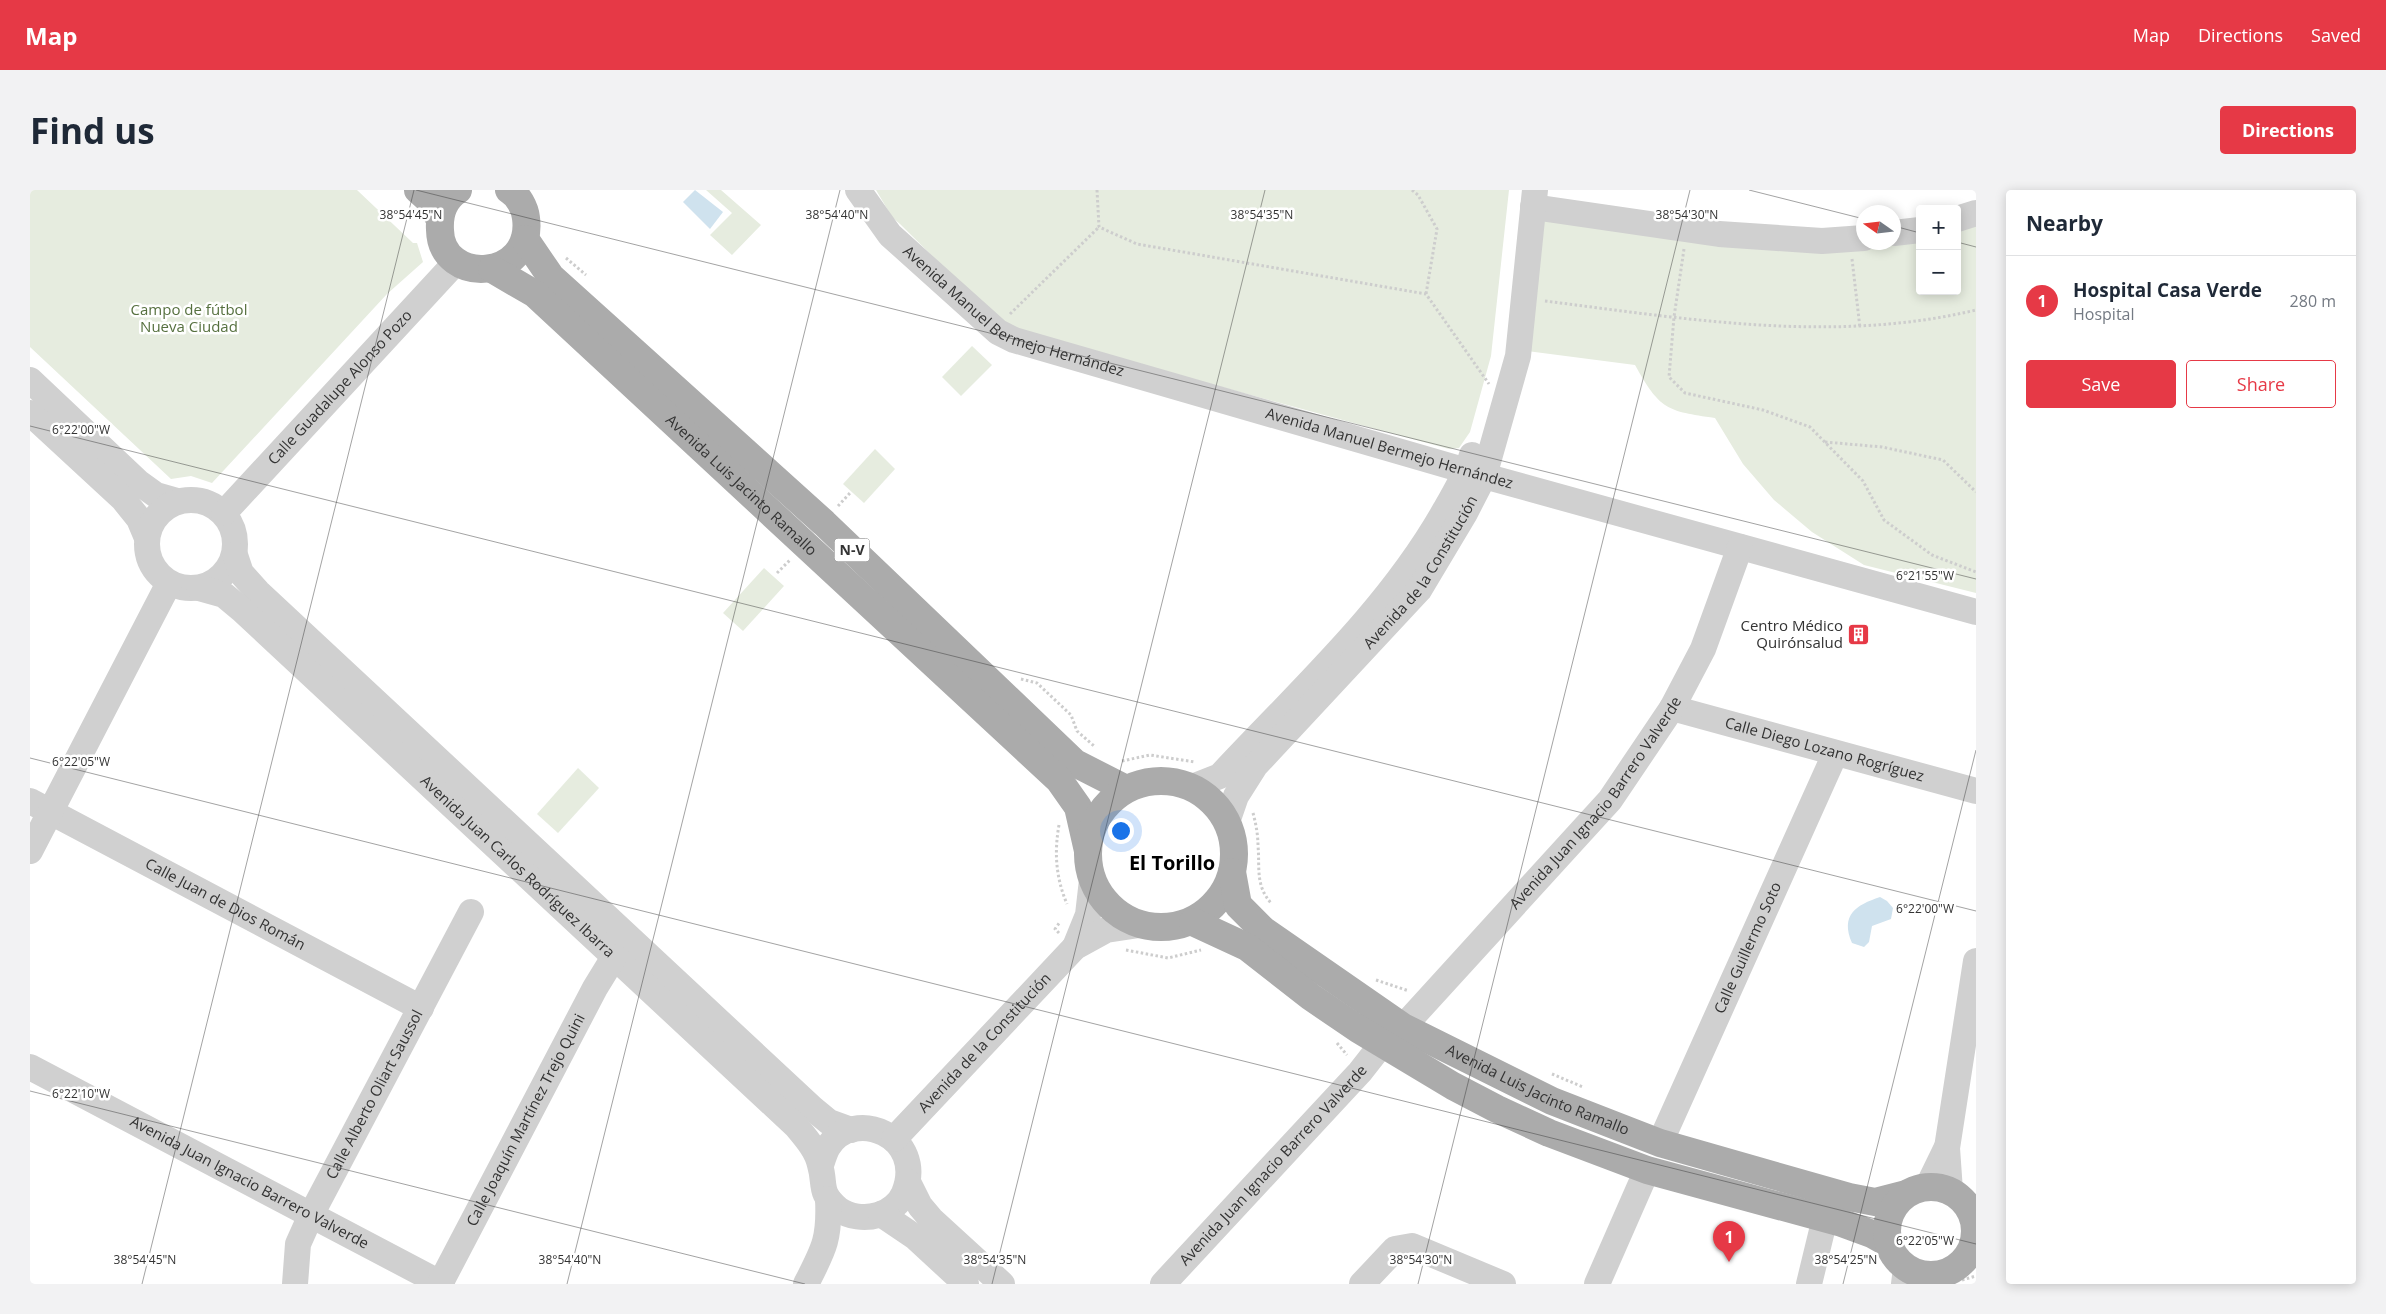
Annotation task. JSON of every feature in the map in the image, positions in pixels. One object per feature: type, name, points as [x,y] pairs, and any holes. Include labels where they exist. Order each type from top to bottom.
[{"type":"main road","points":[[418,190],[430,200],[439,218],[440,236],[447,251],[456,261],[478,270],[492,269],[503,265],[516,256],[528,214]]},
{"type":"main road","points":[[439,218],[448,199],[458,190]]},
{"type":"main road","name":"Avenida Luis Jacinto Ramallo","points":[[509,190],[528,214],[551,277],[764,469],[1074,762],[1126,789]]},
{"type":"main road","name":"Avenida Luis Jacinto Ramallo","points":[[492,269],[535,294],[1059,780],[1078,807],[1088,851]]},
{"type":"main road","points":[[1170,780],[1192,787],[1213,802],[1228,822],[1234,847],[1232,872],[1221,899],[1193,922],[1167,928],[1139,925],[1120,916],[1103,900],[1092,880],[1088,851],[1093,826],[1106,805],[1126,789],[1147,781],[1170,780]]},
{"type":"main road","name":"Avenida Luis Jacinto Ramallo","points":[[1232,872],[1238,905],[1264,930],[1403,1027],[1552,1102],[1660,1143],[1849,1197],[1875,1202],[1928,1190]]},
{"type":"main road","name":"Avenida Luis Jacinto Ramallo","points":[[1193,922],[1247,947],[1311,997],[1382,1044],[1453,1086],[1497,1109],[1549,1133],[1647,1170],[1825,1218],[1872,1234],[1888,1243]]},
{"type":"main road","points":[[1928,1190],[1966,1204],[1974,1215],[1974,1241],[1959,1273],[1905,1276],[1888,1243],[1886,1229],[1892,1209],[1928,1190]]},
{"type":"street","name":"Avenida Manuel Bermejo Hernández","points":[[858,190],[890,235],[998,332],[1014,340],[1476,473],[1976,612]]},
{"type":"street","points":[[1530,196],[1687,229],[1822,242],[1856,239]]},
{"type":"street","name":"Avenida de la Constitución","points":[[1192,787],[1220,776],[1372,614],[1476,473],[1518,356],[1524,298],[1530,196]]},
{"type":"street","name":"Avenida de la Constitución","points":[[1228,822],[1236,796],[1255,766],[1419,590],[1465,513],[1476,473],[1493,389],[1504,348],[1530,196]]},
{"type":"street","points":[[1961,218],[1976,213]]},
{"type":"street","points":[[1901,232],[1916,230]]},
{"type":"street","name":"Calle Guadalupe Alonso Pozo","points":[[224,512],[456,261]]},
{"type":"street","points":[[30,380],[138,482],[156,495],[177,501],[200,500],[213,504],[224,512],[236,537],[234,555],[224,574],[214,582],[199,588],[186,588],[169,583],[154,570],[148,554],[147,538],[139,519],[123,499],[30,413]]},
{"type":"street","points":[[147,538],[157,515],[177,501]]},
{"type":"street","name":"Avenida Juan Ignacio Barrero Valverde","points":[[1403,1027],[1610,800],[1672,708],[1704,649],[1740,547]]},
{"type":"street","name":"Avenida Juan Carlos Rodríguez Ibarra","points":[[234,555],[241,573],[258,592],[812,1108],[829,1122],[851,1130]]},
{"type":"street","points":[[30,851],[40,807],[169,583]]},
{"type":"street","name":"Avenida Juan Carlos Rodríguez Ibarra","points":[[199,588],[224,595],[242,610],[796,1126],[811,1146],[820,1165]]},
{"type":"street","name":"Calle Diego Lozano Rogríguez","points":[[1672,708],[1976,791]]},
{"type":"street","name":"Calle Guillermo Soto","points":[[1660,1143],[1835,754]]},
{"type":"street","name":"Calle Juan de Dios Román","points":[[40,807],[421,1008]]},
{"type":"street","name":"Avenida de la Constitución","points":[[1075,947],[1088,914],[1092,880]]},
{"type":"street","name":"Calle Alberto Oliart Saussol","points":[[295,1284],[298,1244],[311,1215],[471,912]]},
{"type":"street","name":"Avenida de la Constitución","points":[[894,1139],[1075,947],[1106,930],[1139,925]]},
{"type":"street","name":"Calle Joaquín Martínez Trejo Quini","points":[[441,1284],[595,988],[614,957]]},
{"type":"street","points":[[1928,1190],[1947,1148],[1976,961]]},
{"type":"street","name":"Avenida Juan Ignacio Barrero Valverde","points":[[1163,1284],[1360,1072],[1382,1044]]},
{"type":"street","name":"Avenida Juan Ignacio Barrero Valverde","points":[[30,1067],[441,1284]]},
{"type":"street","points":[[825,1248],[847,1228],[875,1216],[892,1208],[902,1197],[908,1182],[908,1163],[903,1149],[894,1139],[880,1130],[865,1128],[851,1130],[836,1138],[828,1147],[820,1165],[821,1183],[828,1198],[840,1210],[853,1216],[875,1216],[915,1237],[966,1284]]},
{"type":"street","points":[[1597,1284],[1647,1170]]},
{"type":"street","points":[[908,1182],[920,1206],[1002,1284]]},
{"type":"street","points":[[806,1284],[825,1248],[829,1222],[828,1198]]},
{"type":"street","points":[[1809,1284],[1825,1218]]},
{"type":"street","points":[[1362,1284],[1395,1249],[1412,1246],[1503,1284]]},
{"type":"path","points":[[998,332],[1011,312],[1099,227],[1097,190]]},
{"type":"path","points":[[1412,190],[1418,195],[1437,229],[1426,294],[1493,389]]},
{"type":"path","points":[[1418,190],[1418,195]]},
{"type":"path","points":[[1099,227],[1137,244],[1426,294]]},
{"type":"path","points":[[1687,229],[1674,317],[1669,376],[1686,393],[1773,414],[1810,427],[1863,481],[1884,520],[1932,555],[1976,572]]},
{"type":"path","points":[[1857,250],[1860,328]]},
{"type":"path","points":[[562,254],[590,279]]},
{"type":"path","points":[[1524,298],[1674,317],[1781,326],[1860,328],[1933,320],[1976,310]]},
{"type":"path","points":[[1824,442],[1882,447],[1943,460],[1976,492]]},
{"type":"path","points":[[829,502],[836,508]]},
{"type":"path","points":[[1013,673],[1020,679],[1037,683],[1071,715],[1077,731],[1098,749]]},
{"type":"path","points":[[1119,761],[1150,754],[1194,762],[1203,758]]},
{"type":"path","points":[[1253,810],[1258,846],[1258,876],[1264,895],[1275,909]]},
{"type":"path","points":[[1374,980],[1414,992],[1426,1001]]},
{"type":"path","points":[[1551,1074],[1587,1088]]},
{"type":"green space","name":"Campo de fútbol Nueva Ciudad","points":[[30,190],[357,190],[413,243],[417,243],[423,262],[387,294],[212,483],[191,476],[171,479],[30,347]]},
{"type":"green space","points":[[706,190],[721,190],[761,225],[732,255],[710,235],[732,213]]},
{"type":"green space","points":[[876,190],[1509,190],[1491,356],[1470,432],[1459,448],[1449,449],[1020,332],[990,313],[892,217]]},
{"type":"green space","points":[[1542,216],[1838,250],[1856,247],[1856,250],[1901,250],[1901,240],[1916,238],[1916,295],[1961,295],[1961,226],[1976,221],[1976,593],[1864,565],[1812,532],[1774,500],[1743,464],[1715,418],[1686,413],[1666,406],[1651,391],[1635,365],[1527,351]]},
{"type":"green space","points":[[972,346],[992,365],[961,396],[942,377]]},
{"type":"green space","points":[[875,449],[895,469],[864,503],[843,484]]},
{"type":"green space","points":[[764,568],[784,586],[743,631],[723,613]]},
{"type":"green space","points":[[578,768],[599,788],[558,833],[537,814]]},
{"type":"water","points":[[695,190],[723,212],[710,229],[683,202]]},
{"type":"water","points":[[1880,897],[1893,908],[1891,919],[1872,926],[1869,942],[1864,947],[1852,943],[1848,925],[1852,912]]},
{"type":"place","name":"Centro Médico Quirónsalud","points":[[1859,635]]},
{"type":"place","name":"Hospital Casa Verde","points":[[1729,1262]]},
{"type":"district","name":"El Torillo","points":[[1172,863]]}]
